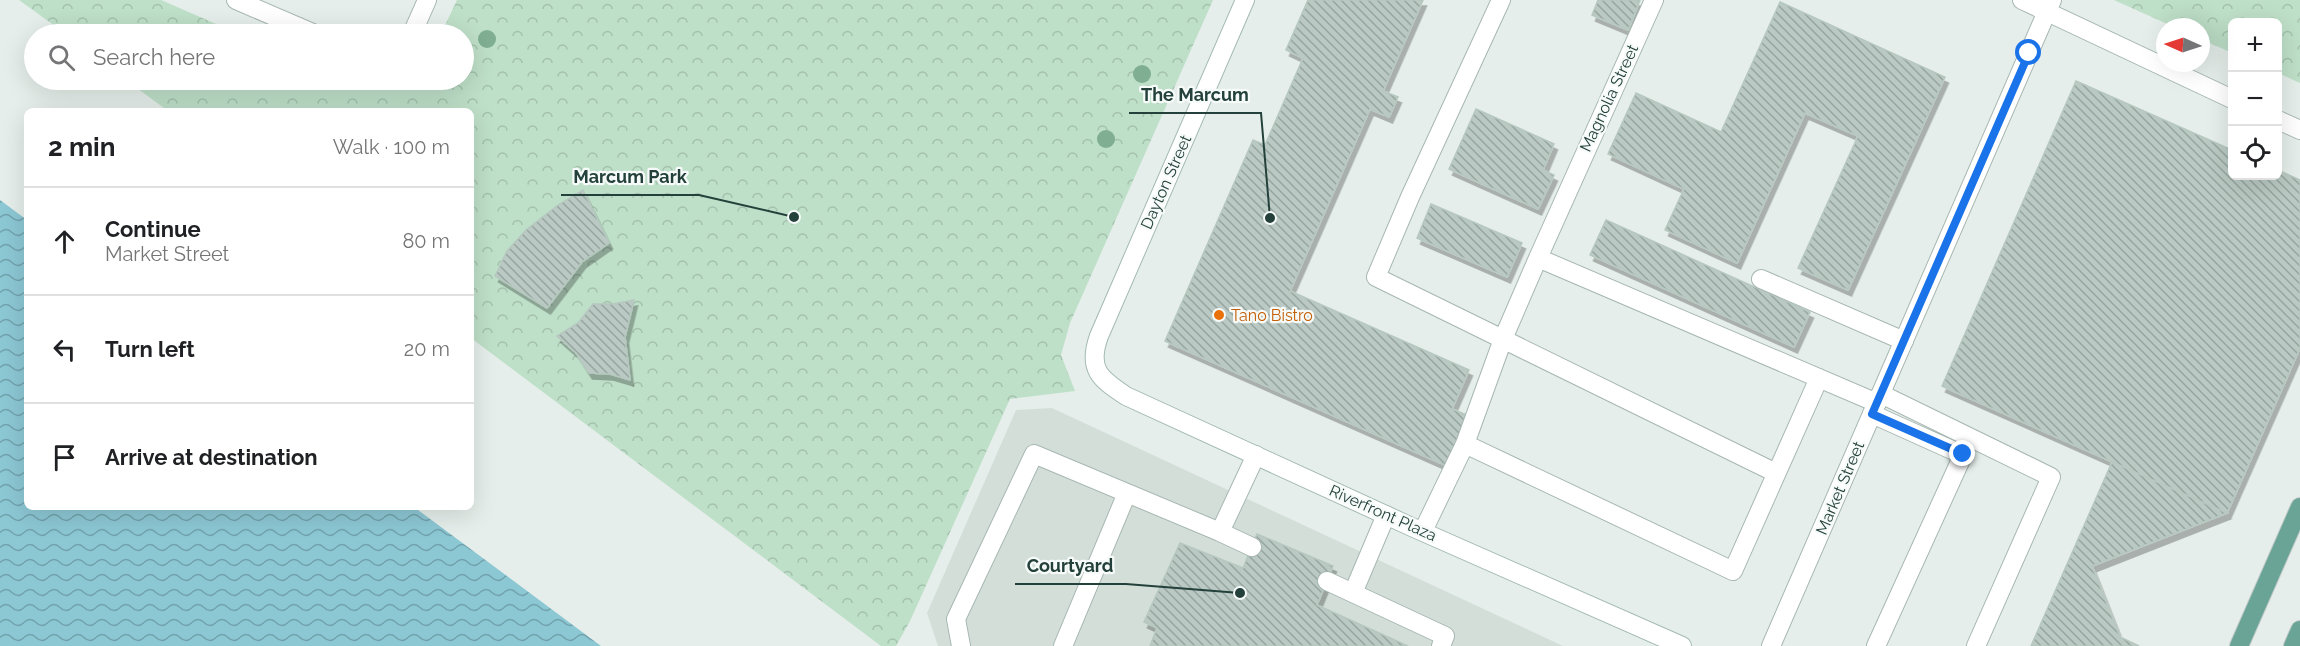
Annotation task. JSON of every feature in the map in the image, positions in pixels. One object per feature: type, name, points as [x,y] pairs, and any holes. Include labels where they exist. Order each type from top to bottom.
[{"type":"main road","points":[[2239,646],[2300,507]]},
{"type":"main road","points":[[2293,646],[2300,630]]},
{"type":"street","points":[[236,0],[292,24]]},
{"type":"street","points":[[416,24],[427,0]]},
{"type":"street","name":"Dayton Street","points":[[1094,366],[1096,345],[1104,323],[1245,0]]},
{"type":"street","points":[[1501,0],[1410,197],[1376,278],[1776,473]]},
{"type":"street","name":"Magnolia Street","points":[[1423,531],[1465,444],[1503,339],[1565,195],[1654,0]]},
{"type":"street","points":[[2022,0],[2050,6],[2228,97]]},
{"type":"street","name":"Market Street","points":[[1771,646],[2050,6]]},
{"type":"street","points":[[2282,122],[2300,130]]},
{"type":"street","points":[[1538,258],[2051,477],[1976,646]]},
{"type":"street","points":[[1761,279],[1904,341]]},
{"type":"street","name":"Riverfront Plaza","points":[[1094,366],[1104,382],[1126,396],[1386,515],[1682,646]]},
{"type":"street","points":[[1465,444],[1733,571],[1819,378]]},
{"type":"street","points":[[1876,646],[1963,454],[1877,404]]},
{"type":"street","points":[[960,646],[956,619],[1034,454],[1252,547]]},
{"type":"street","points":[[1220,532],[1256,455]]},
{"type":"street","points":[[1063,646],[1127,494]]},
{"type":"street","points":[[1353,593],[1386,515]]},
{"type":"street","points":[[1327,581],[1445,636],[1441,646]]},
{"type":"shaded area","points":[[1052,408],[1563,646],[938,646],[927,613],[1016,410]]},
{"type":"green space","points":[[19,0],[161,0],[216,24],[52,24]]},
{"type":"green space","points":[[457,0],[1213,0],[1070,323],[1061,355],[1075,391],[1010,399],[910,621],[896,646],[881,646],[474,340],[474,108],[164,108],[140,90],[474,90],[474,24],[446,24]]},
{"type":"green space","points":[[2114,0],[2300,0],[2300,83],[2282,75],[2282,18],[2228,18],[2228,51],[2210,43],[2210,18],[2156,19]]},
{"type":"water","points":[[0,200],[24,218],[24,510],[418,510],[601,646],[0,646]]},
{"type":"building","points":[[1308,0],[1423,0],[1383,91],[1398,97],[1389,117],[1370,109],[1290,291],[1469,370],[1452,409],[1469,416],[1447,466],[1165,341],[1253,140],[1265,145],[1303,58],[1286,50]]},
{"type":"building","points":[[1598,0],[1640,0],[1628,30],[1592,15]]},
{"type":"building","points":[[1780,2],[1945,77],[1848,290],[1798,268],[1858,136],[1805,113],[1737,263],[1665,230],[1684,189],[1608,154],[1636,93],[1721,132]]},
{"type":"building","points":[[2076,81],[2228,148],[2228,180],[2282,180],[2282,172],[2300,180],[2300,348],[2227,513],[1942,386]]},
{"type":"building","points":[[1476,109],[1554,144],[1543,170],[1554,175],[1538,209],[1449,169]]},
{"type":"building","points":[[583,190],[609,243],[582,262],[547,308],[495,276],[507,251],[526,230],[558,205]]},
{"type":"building","points":[[1431,204],[1522,243],[1507,277],[1417,238]]},
{"type":"building","points":[[1606,220],[1810,312],[1794,347],[1590,255]]},
{"type":"building","points":[[634,300],[625,337],[630,380],[610,374],[589,373],[576,353],[557,336],[578,323],[593,304],[613,304]]},
{"type":"building","points":[[2112,462],[2227,513],[2092,566],[2120,637],[2139,646],[2031,646]]},
{"type":"building","points":[[1257,534],[1333,566],[1317,605],[1408,646],[1150,646],[1157,628],[1144,622],[1180,543],[1243,568]]},
{"type":"place","name":"Marcum Park","points":[[794,217]]},
{"type":"place","name":"The Marcum","points":[[1270,218]]},
{"type":"place","name":"Tano Bistro","points":[[1219,315]]},
{"type":"place","name":"Courtyard","points":[[1240,593]]},
{"type":"route","points":[[1963,454],[1872,414],[2029,53]]}]
